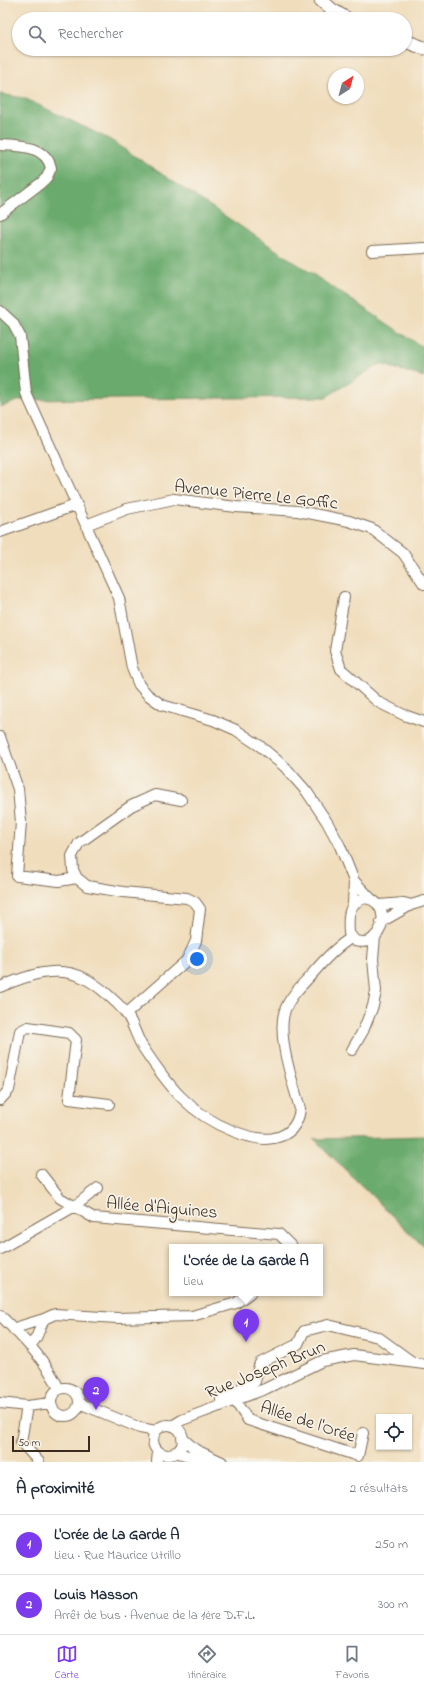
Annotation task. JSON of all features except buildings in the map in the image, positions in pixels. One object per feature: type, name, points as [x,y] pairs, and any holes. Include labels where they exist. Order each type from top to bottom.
[{"type":"main road","points":[[321,0],[335,12]]},
{"type":"main road","points":[[412,44],[424,48]]},
{"type":"street","points":[[0,145],[23,146],[39,151],[49,160],[51,168],[47,177],[41,183],[0,214]]},
{"type":"street","points":[[372,251],[424,248]]},
{"type":"street","points":[[0,311],[13,323],[20,336],[26,393],[76,505],[120,598],[132,668],[139,685],[148,695],[162,705],[213,720],[236,730],[260,746],[285,767],[306,792],[327,822],[340,846],[354,881],[381,909],[381,922],[375,936],[373,959],[376,991],[373,1006],[363,1031],[352,1050]]},
{"type":"street","name":"Avenue Pierre Le Goffic","points":[[86,525],[127,509],[174,499],[236,507],[298,511],[349,521],[372,529],[403,553],[424,584]]},
{"type":"street","points":[[0,532],[76,505]]},
{"type":"street","points":[[344,597],[335,651],[341,669],[378,702],[404,715],[424,722]]},
{"type":"street","points":[[0,737],[18,789],[21,822],[18,876],[60,881],[77,878]]},
{"type":"street","points":[[126,1014],[188,960],[196,940],[200,909],[195,902],[187,898],[123,892],[87,886],[77,878],[73,870],[72,856],[79,843],[131,806],[155,795],[181,800]]},
{"type":"street","points":[[354,881],[353,904],[351,909],[349,933],[373,959]]},
{"type":"street","points":[[353,904],[360,899],[375,902],[404,903],[411,905]]},
{"type":"street","points":[[381,922],[411,905],[424,901]]},
{"type":"street","points":[[328,956],[349,924]]},
{"type":"street","points":[[0,987],[24,976],[46,972],[61,972],[84,977],[99,987],[126,1014],[142,1045],[167,1081],[176,1093],[197,1112],[217,1125],[250,1137],[273,1138],[287,1134],[299,1119],[300,1109],[283,1040],[282,1022],[285,1009],[296,991],[339,946],[356,940],[371,940],[375,936]]},
{"type":"street","points":[[0,1100],[10,1090],[20,1031],[28,1027],[69,1033],[76,1040],[69,1099],[109,1104]]},
{"type":"street","name":"Allée d'Aiguines","points":[[41,1174],[60,1198],[94,1218],[280,1234],[290,1244]]},
{"type":"street","points":[[0,1249],[75,1206],[98,1188]]},
{"type":"street","points":[[14,1330],[18,1326],[44,1319],[55,1314],[117,1318],[192,1316],[236,1303],[246,1296]]},
{"type":"street","points":[[0,1315],[30,1346],[53,1375],[59,1389]]},
{"type":"street","points":[[30,1346],[36,1338],[44,1319]]},
{"type":"street","points":[[221,1406],[221,1397],[255,1382],[260,1363],[298,1344],[304,1331],[328,1324],[378,1337],[412,1362]]},
{"type":"street","name":"Rue Joseph Brun","points":[[172,1426],[182,1420],[265,1389],[322,1361],[354,1355],[424,1364]]},
{"type":"street","points":[[68,1388],[78,1395],[78,1407],[73,1414],[64,1416],[55,1412],[51,1403],[52,1394],[59,1389],[68,1388]]},
{"type":"street","name":"Allée de l'Orée","points":[[234,1401],[248,1420],[358,1456],[363,1433]]},
{"type":"street","points":[[0,1403],[27,1406],[51,1403]]},
{"type":"street","points":[[27,1406],[21,1442],[39,1462]]},
{"type":"street","points":[[78,1407],[138,1434],[154,1435],[163,1426],[172,1426],[179,1431],[182,1437],[196,1450],[222,1462]]},
{"type":"street","name":"Rue Joseph Brun","points":[[182,1437],[191,1417]]},
{"type":"street","points":[[154,1435],[155,1447],[158,1451],[157,1462]]},
{"type":"street","points":[[171,1456],[181,1446],[182,1437]]},
{"type":"street","points":[[158,1451],[171,1456],[209,1462]]},
{"type":"green space","points":[[0,94],[24,98],[109,139],[424,348],[424,377],[380,364],[326,397],[21,400],[0,407]]},
{"type":"green space","points":[[424,1136],[424,1247],[314,1139]]},
{"type":"place","name":"L'Orée de La Garde A","points":[[246,1342]]},
{"type":"place","name":"Louis Masson","points":[[96,1410]]}]
